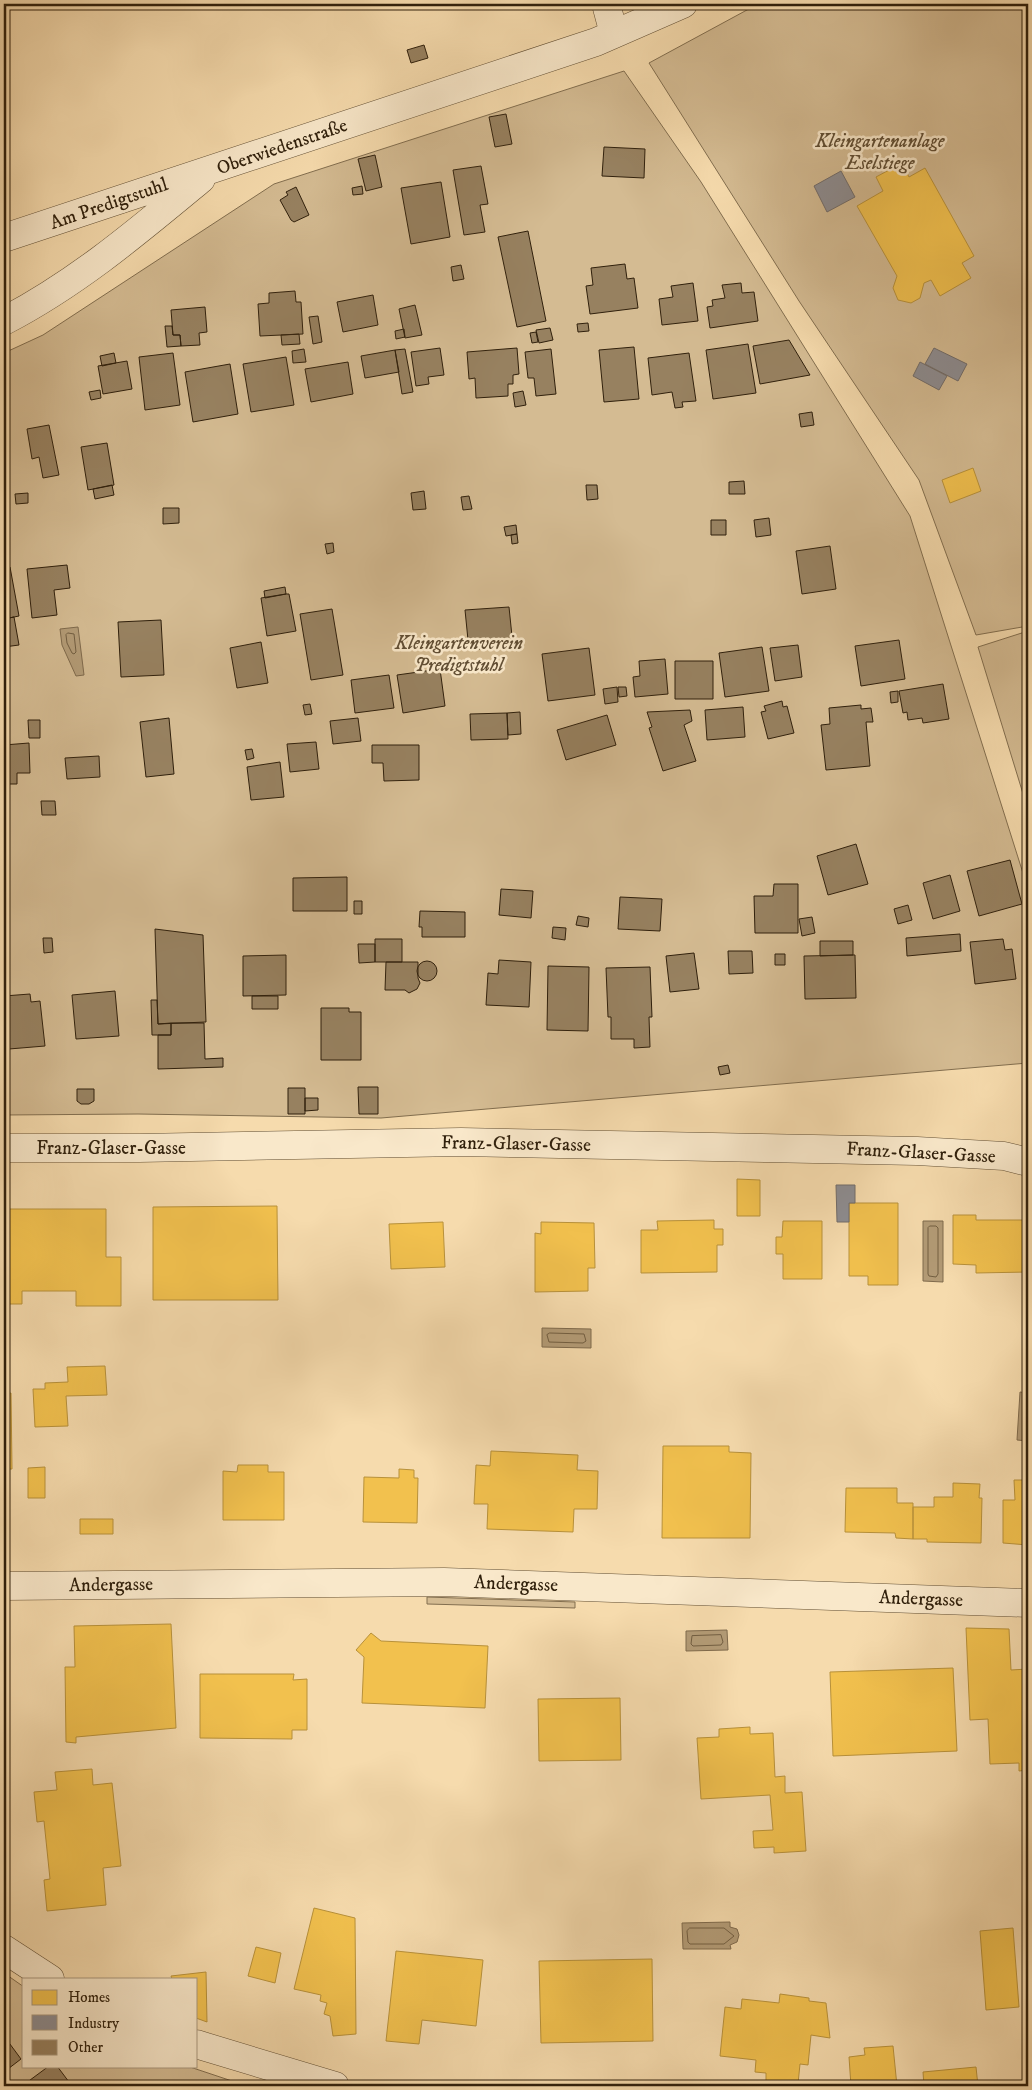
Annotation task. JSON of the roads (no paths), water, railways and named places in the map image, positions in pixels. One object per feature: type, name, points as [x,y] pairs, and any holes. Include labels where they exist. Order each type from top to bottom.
[{"type":"street","points":[[605,38],[606,4]]},
{"type":"street","name":"Oberwiedenstraße","points":[[4,321],[40,302],[98,263],[214,168],[605,38],[683,4]]},
{"type":"street","name":"Am Predigtstuhl","points":[[4,238],[214,168]]},
{"type":"street","name":"Franz-Glaser-Gasse","points":[[4,1148],[139,1148],[461,1142],[917,1151],[1004,1156],[1028,1162]]},
{"type":"street","name":"Andergasse","points":[[4,1586],[444,1582],[1028,1602]]},
{"type":"street","points":[[4,1949],[48,1978]]},
{"type":"street","points":[[198,2045],[335,2086]]},
{"type":"water","points":[[78,627],[84,675],[76,676],[62,645],[60,629]]},
{"type":"water","points":[[923,1221],[943,1221],[943,1282],[923,1281]]},
{"type":"water","points":[[542,1328],[591,1329],[591,1348],[542,1347]]},
{"type":"water","points":[[1020,1392],[1028,1393],[1028,1441],[1017,1440]]},
{"type":"water","points":[[727,1630],[728,1650],[686,1651],[686,1631]]},
{"type":"water","points":[[730,1922],[730,1927],[737,1929],[739,1935],[737,1942],[730,1945],[731,1949],[683,1949],[682,1923]]},
{"type":"park label","name":"Kleingartenanlage Eselstiege","points":[[880,152]]},
{"type":"park label","name":"Kleingartenverein Predigtstuhl","points":[[459,654]]}]
